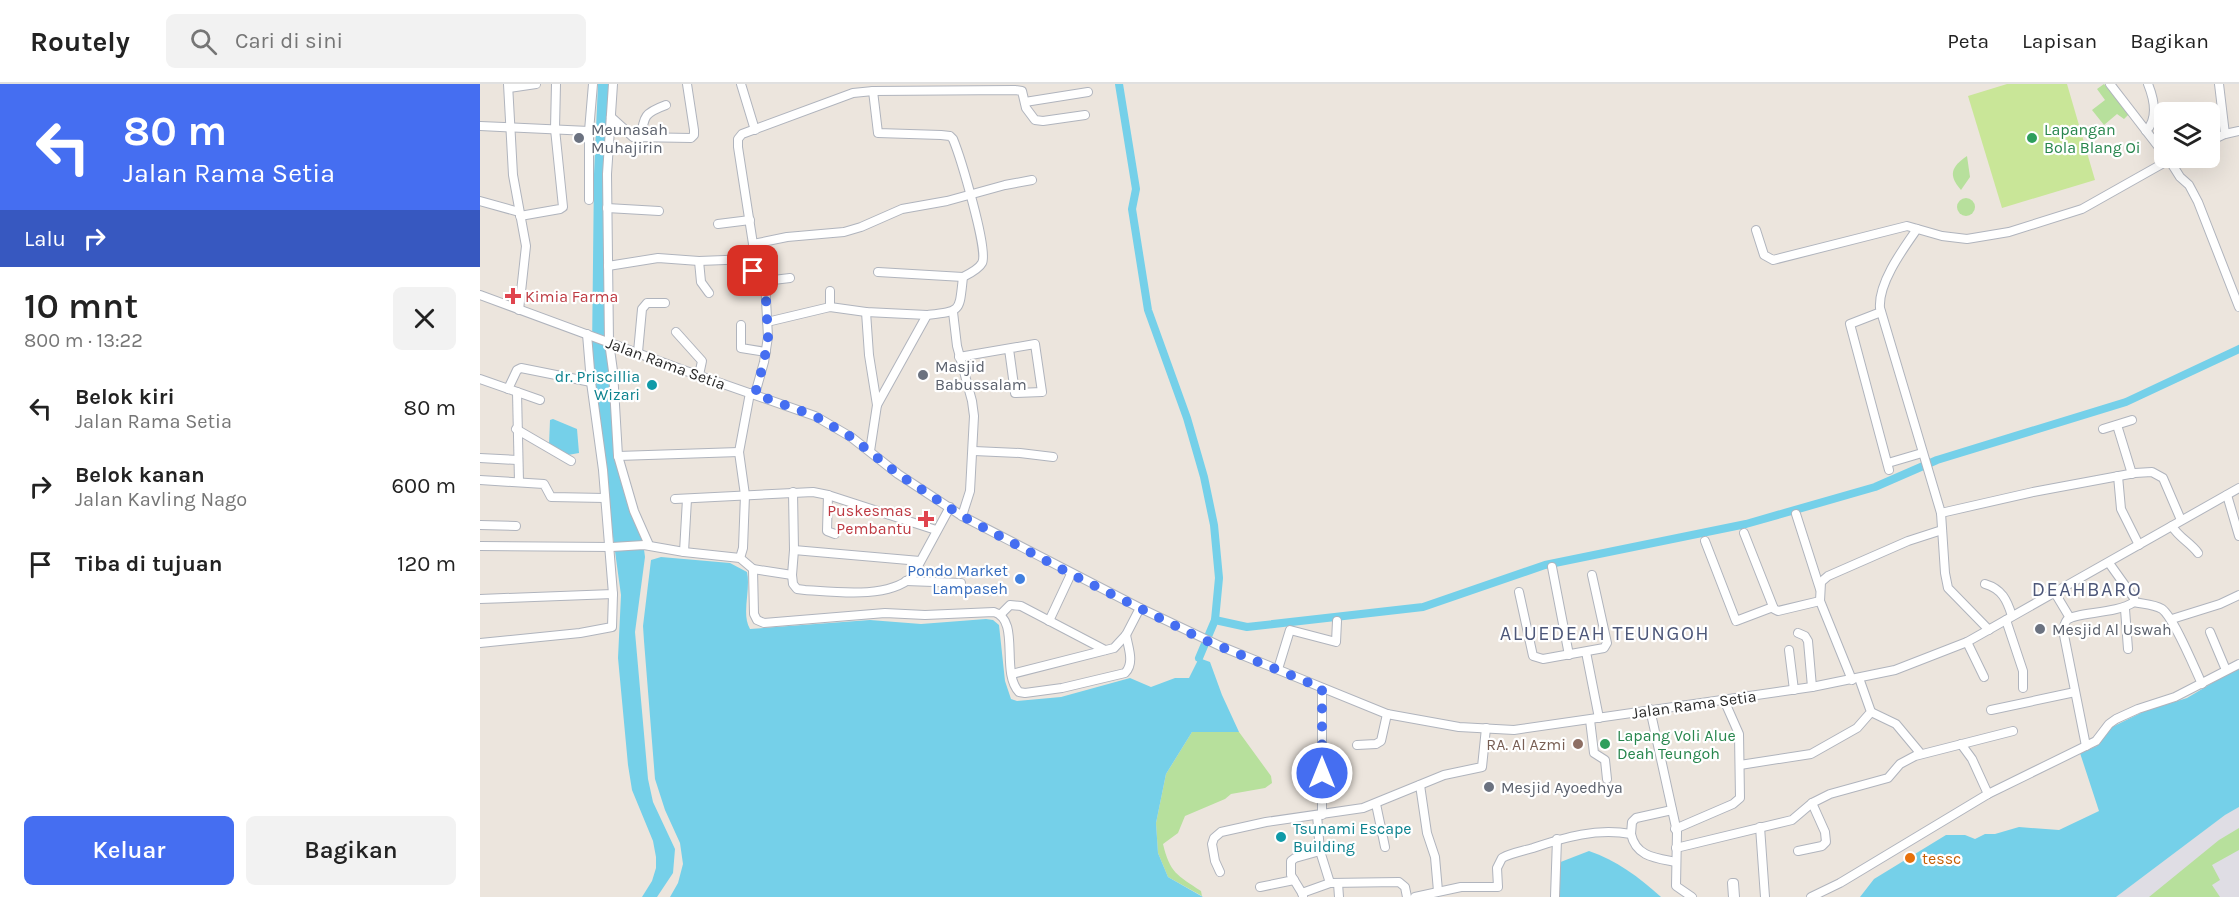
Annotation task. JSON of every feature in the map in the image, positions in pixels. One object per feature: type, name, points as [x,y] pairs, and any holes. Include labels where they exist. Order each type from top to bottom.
[{"type":"street","points":[[519,310],[527,253],[513,175],[509,86],[531,84]]},
{"type":"street","points":[[480,201],[520,214],[563,207],[555,129],[556,84]]},
{"type":"street","points":[[589,200],[589,130],[593,84]]},
{"type":"street","points":[[613,84],[607,174],[609,342],[618,456],[646,545]]},
{"type":"street","points":[[611,117],[633,137],[688,139],[692,137],[694,130],[687,84]]},
{"type":"street","points":[[741,84],[755,130]]},
{"type":"street","points":[[2110,84],[2154,140]]},
{"type":"street","points":[[2146,131],[2152,125],[2154,115],[2148,84]]},
{"type":"street","points":[[2219,84],[2225,134]]},
{"type":"street","points":[[790,278],[765,281],[753,271],[750,220],[737,143],[742,134],[852,89],[873,91],[1016,90],[1021,88],[1032,117],[1038,120],[1085,115]]},
{"type":"street","points":[[873,91],[878,133],[942,135],[952,138],[978,225],[983,260],[979,267],[963,277],[878,272]]},
{"type":"street","points":[[1025,102],[1088,92]]},
{"type":"street","points":[[641,138],[646,115],[666,105]]},
{"type":"street","points":[[480,126],[589,130]]},
{"type":"street","points":[[2220,136],[2239,131]]},
{"type":"street","points":[[1756,230],[1764,255],[1773,260],[1811,252],[1900,227],[1910,226],[1942,236],[1967,238],[2009,232],[2082,209],[2154,167]]},
{"type":"street","points":[[2175,168],[2180,177],[2189,185],[2198,202],[2239,307]]},
{"type":"street","points":[[753,244],[787,237],[844,232],[902,209],[947,201],[1032,180]]},
{"type":"street","points":[[608,208],[659,211]]},
{"type":"street","points":[[718,224],[750,220]]},
{"type":"street","points":[[1917,229],[1891,270],[1880,298],[1881,312],[1941,513],[1948,588],[1989,630]]},
{"type":"street","points":[[608,266],[658,258],[699,261],[751,259]]},
{"type":"street","points":[[699,261],[701,282],[709,293]]},
{"type":"street","points":[[767,322],[830,306],[867,312],[927,315],[953,312],[959,305],[963,277]]},
{"type":"street","points":[[740,558],[743,548],[745,495],[739,452],[753,393],[766,352],[765,281]]},
{"type":"street","points":[[830,291],[830,306]]},
{"type":"street","name":"Jalan Rama Setia","points":[[480,295],[815,416],[851,437],[898,474],[962,516],[1071,574],[1202,639],[1387,714],[1459,727],[1514,730],[1794,690],[1896,670],[1967,642],[2239,488]]},
{"type":"street","points":[[638,352],[642,309],[645,305],[665,303]]},
{"type":"street","points":[[867,312],[869,355],[877,405],[870,451]]},
{"type":"street","points":[[953,312],[959,357],[973,409],[974,452],[970,491],[962,516]]},
{"type":"street","points":[[1881,312],[1850,324],[1888,467],[1923,456]]},
{"type":"street","points":[[877,405],[927,315]]},
{"type":"street","points":[[741,326],[741,348],[766,352]]},
{"type":"street","points":[[676,332],[702,361],[699,375]]},
{"type":"street","points":[[480,643],[580,633],[612,627],[611,547],[591,382],[588,335]]},
{"type":"street","points":[[959,357],[1035,344],[1042,392],[1015,393],[1010,349]]},
{"type":"street","points":[[519,482],[513,390],[517,370],[521,368],[591,382]]},
{"type":"street","points":[[480,379],[540,400]]},
{"type":"street","points":[[2103,429],[2132,420]]},
{"type":"street","points":[[2117,424],[2132,474]]},
{"type":"street","points":[[516,429],[571,460]]},
{"type":"street","points":[[618,456],[739,452]]},
{"type":"street","points":[[974,452],[1020,453],[1053,457]]},
{"type":"street","points":[[480,458],[517,460]]},
{"type":"street","points":[[1941,513],[2033,492],[2152,472],[2163,478],[2181,520]]},
{"type":"street","points":[[2118,476],[2121,509],[2139,545]]},
{"type":"street","points":[[480,480],[545,485],[551,497],[605,498]]},
{"type":"street","points":[[793,492],[793,584],[797,589],[805,590],[870,592],[906,581],[912,577],[950,507]]},
{"type":"street","points":[[675,499],[793,492],[828,495],[936,530]]},
{"type":"street","points":[[828,495],[827,531],[835,534]]},
{"type":"street","points":[[2227,495],[2239,536]]},
{"type":"street","points":[[684,552],[687,499]]},
{"type":"street","points":[[1796,514],[1820,589]]},
{"type":"street","points":[[480,525],[516,526]]},
{"type":"street","points":[[2172,526],[2182,540],[2191,544],[2198,552]]},
{"type":"street","points":[[1921,754],[1896,724],[1871,712],[1820,601],[1820,589],[1821,582],[1828,576],[1908,541],[1942,530]]},
{"type":"street","points":[[1744,533],[1773,607],[1778,611],[1820,601]]},
{"type":"street","points":[[1706,542],[1736,621],[1773,607]]},
{"type":"street","points":[[480,546],[646,545],[740,558],[753,569],[792,575]]},
{"type":"street","points":[[794,549],[921,561]]},
{"type":"street","points":[[2109,563],[2134,598],[2134,602]]},
{"type":"street","points":[[1552,567],[1569,655]]},
{"type":"street","points":[[753,569],[754,614],[757,620],[764,623],[885,613],[925,615],[988,611],[1001,614],[1008,624],[1012,674],[1016,689],[1025,693],[1062,688],[1125,673],[1130,667],[1126,635]]},
{"type":"street","points":[[1049,621],[1071,574]]},
{"type":"street","points":[[1519,592],[1533,656],[1543,659],[1586,652],[1607,646],[1592,575]]},
{"type":"street","points":[[906,581],[961,583]]},
{"type":"street","points":[[1985,584],[1995,588],[2003,595],[2023,671],[2023,688]]},
{"type":"street","points":[[2055,593],[2070,618]]},
{"type":"street","points":[[480,599],[613,594]]},
{"type":"street","points":[[2172,619],[2220,604],[2239,595]]},
{"type":"street","points":[[2086,746],[2063,630],[2070,618],[2125,609],[2134,602],[2154,605],[2172,619],[2202,684]]},
{"type":"street","points":[[1001,614],[1010,605],[1018,605],[1105,650]]},
{"type":"street","points":[[1012,674],[1114,648],[1126,635],[1140,608]]},
{"type":"street","points":[[2125,609],[2128,650]]},
{"type":"street","points":[[1278,669],[1290,630],[1336,642],[1337,621]]},
{"type":"street","points":[[2210,632],[2226,670]]},
{"type":"street","points":[[1798,633],[1804,634],[1808,641],[1812,687]]},
{"type":"street","points":[[1967,642],[1984,677]]},
{"type":"street","points":[[1789,650],[1794,690]]},
{"type":"street","points":[[1586,652],[1594,719],[1594,753],[1605,760],[1607,779]]},
{"type":"street","points":[[1811,897],[1840,883],[1988,794],[2099,739],[2116,719],[2175,697],[2239,664]]},
{"type":"street","points":[[1322,688],[1320,851],[1339,897]]},
{"type":"street","points":[[1991,710],[2075,692]]},
{"type":"street","points":[[1675,829],[1738,801],[1741,794],[1739,734],[1724,700]]},
{"type":"street","points":[[1650,709],[1675,829],[1676,886],[1692,897]]},
{"type":"street","points":[[1740,765],[1810,754],[1857,728],[1871,712]]},
{"type":"street","points":[[1357,745],[1376,744],[1381,741],[1387,714]]},
{"type":"street","points":[[1220,872],[1212,844],[1214,838],[1221,832],[1266,822],[1353,811],[1376,804],[1443,775],[1482,767],[1486,728]]},
{"type":"street","points":[[1676,848],[1792,820],[1812,803],[1836,792],[1888,778],[1900,764],[1921,754],[2013,731]]},
{"type":"street","points":[[1961,744],[1972,759],[1988,794]]},
{"type":"street","points":[[1420,785],[1427,833],[1435,857],[1438,891]]},
{"type":"street","points":[[1798,851],[1821,846],[1826,842],[1825,832],[1812,803]]},
{"type":"street","points":[[1376,804],[1385,847]]},
{"type":"street","points":[[1672,810],[1634,819],[1631,834],[1636,846],[1643,854],[1676,862]]},
{"type":"street","points":[[1760,827],[1765,897]]},
{"type":"street","points":[[1499,897],[1497,868],[1502,858],[1557,839],[1603,831],[1631,834]]},
{"type":"street","points":[[1555,897],[1557,839]]},
{"type":"street","points":[[1320,851],[1291,861],[1290,870],[1303,895],[1334,883],[1399,882],[1405,887],[1407,897]]},
{"type":"street","points":[[1260,887],[1294,880]]},
{"type":"street","points":[[1415,897],[1461,887],[1498,887]]},
{"type":"shaded area","points":[[2239,807],[2239,897],[2116,897],[2225,815]]},
{"type":"green space","name":"Lapangan Bola Blang Oi","points":[[2007,84],[2067,84],[2095,180],[2002,208],[1968,96]]},
{"type":"green space","points":[[2104,84],[2129,114],[2124,119],[2117,114],[2104,125],[2092,110],[2105,100],[2097,89]]},
{"type":"green space","points":[[1967,156],[1970,177],[1961,190],[1954,180],[1953,172],[1957,164]]},
{"type":"green space","points":[[1966,198],[1972,201],[1975,207],[1972,213],[1966,216],[1960,213],[1957,207],[1960,201]]},
{"type":"green space","points":[[1192,732],[1239,732],[1271,776],[1272,783],[1265,788],[1231,794],[1225,799],[1185,816],[1178,833],[1163,844],[1172,867],[1180,877],[1201,891],[1202,896],[1168,877],[1158,853],[1156,823],[1166,774]]},
{"type":"green space","points":[[2239,828],[2239,850],[2212,865],[2220,880],[2212,885],[2220,897],[2149,897],[2219,840]]},
{"type":"water","points":[[598,84],[612,84],[606,330],[617,463],[643,542],[645,557],[635,632],[648,779],[653,802],[675,849],[673,873],[657,897],[642,897],[652,881],[656,868],[656,857],[653,841],[632,790],[628,765],[618,658],[621,595],[604,471],[592,351],[594,174]]},
{"type":"water","points":[[553,419],[577,429],[579,453],[568,455],[549,445],[550,420]]},
{"type":"water","points":[[661,557],[730,563],[747,572],[746,616],[750,629],[870,620],[921,624],[993,620],[999,625],[1005,681],[1011,699],[1017,701],[1061,697],[1130,678],[1151,687],[1175,678],[1189,678],[1199,658],[1210,662],[1239,732],[1192,732],[1166,774],[1156,823],[1158,853],[1168,877],[1203,897],[670,897],[678,883],[683,864],[680,843],[665,810],[655,779],[643,626],[651,560]]},
{"type":"water","points":[[2239,667],[2239,807],[2225,815],[2116,897],[1860,897],[1874,879],[1946,835],[1965,835],[1975,839],[1985,834],[1995,834],[2019,827],[2059,830],[2099,811],[2080,753],[2097,746],[2103,733],[2112,727],[2145,711],[2187,698]]},
{"type":"water","points":[[1589,851],[1627,870],[1661,897],[1556,897],[1558,863]]},
{"type":"waterway","points":[[1119,84],[1136,189],[1132,209],[1148,310],[1187,418],[1204,477],[1214,525],[1219,578],[1215,620]]},
{"type":"waterway","points":[[1199,658],[1215,620],[1247,627],[1423,607],[1545,565],[1746,524],[1875,487],[1937,460],[2126,402],[2239,349]]},
{"type":"place","name":"Meunasah Muhajirin","points":[[579,138]]},
{"type":"place","name":"Lapangan Bola Blang Oi","points":[[2032,138]]},
{"type":"place","name":"Kimia Farma","points":[[513,296]]},
{"type":"place","name":"Masjid Babussalam","points":[[923,375]]},
{"type":"place","name":"dr. Priscillia Wizari","points":[[652,385]]},
{"type":"place","name":"Puskesmas Pembantu","points":[[926,519]]},
{"type":"place","name":"Pondo Market Lampaseh","points":[[1020,579]]},
{"type":"place","name":"Mesjid Al Uswah","points":[[2040,629]]},
{"type":"place","name":"RA. Al Azmi","points":[[1578,744]]},
{"type":"place","name":"Lapang Voli Alue Deah Teungoh","points":[[1605,744]]},
{"type":"place","name":"Mesjid Ayoedhya","points":[[1489,787]]},
{"type":"place","name":"Tsunami Escape Building","points":[[1281,837]]},
{"type":"place","name":"tessc","points":[[1910,858]]},
{"type":"district","name":"DEAHBARO","points":[[2087,589]]},
{"type":"district","name":"ALUEDEAH TEUNGOH","points":[[1605,633]]},
{"type":"route","points":[[753,271],[765,281],[768,337],[755,394],[815,416],[851,437],[898,474],[962,516],[1071,574],[1202,639],[1322,688],[1322,773]]}]
